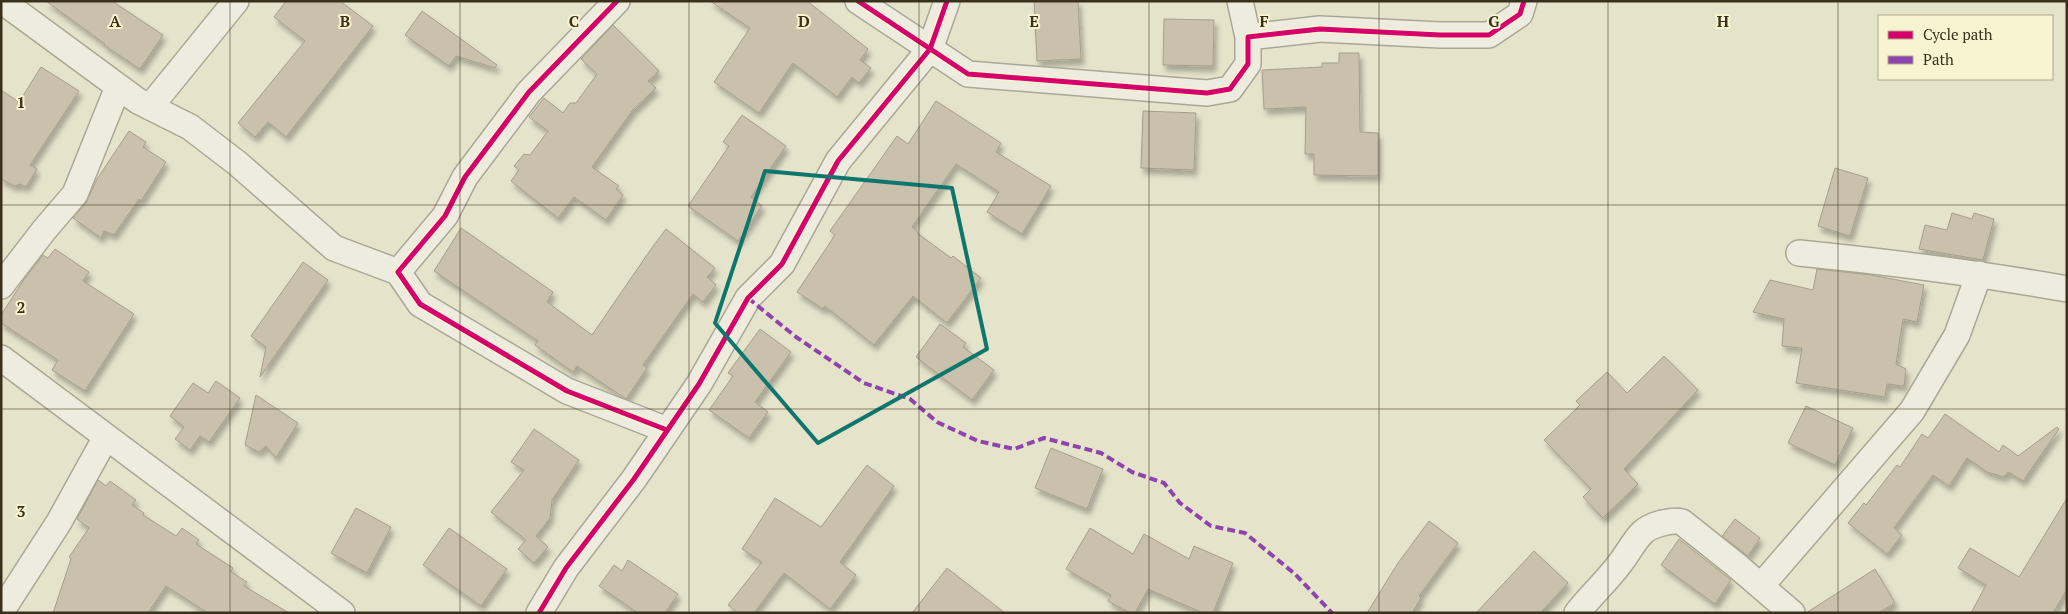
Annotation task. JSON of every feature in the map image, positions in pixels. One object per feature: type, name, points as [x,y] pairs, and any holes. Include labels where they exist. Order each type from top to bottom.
[{"type":"street","points":[[2,1],[138,101],[190,127],[237,163],[334,248],[398,272],[420,304],[567,391],[667,430]]},
{"type":"street","points":[[150,107],[236,1]]},
{"type":"street","points":[[398,272],[444,216],[465,177],[529,92],[617,1]]},
{"type":"street","points":[[858,1],[968,74],[1207,93],[1230,89],[1248,64],[1248,37],[1240,1]]},
{"type":"street","points":[[539,613],[566,568],[634,479],[699,384],[748,298],[782,264],[838,161],[930,49],[947,1]]},
{"type":"street","points":[[1248,37],[1320,29],[1440,35],[1489,35],[1520,14],[1524,1]]},
{"type":"street","points":[[1,286],[75,194],[118,87]]},
{"type":"street","points":[[1799,253],[1979,274],[2067,289]]},
{"type":"street","points":[[1762,586],[1912,411],[1958,335],[1979,274]]},
{"type":"street","points":[[1,358],[338,611]]},
{"type":"street","points":[[1,612],[59,522],[106,437]]},
{"type":"street","points":[[1577,613],[1593,592],[1620,563],[1642,532],[1668,521],[1682,522],[1762,586],[1792,613]]},
{"type":"highlighted area","points":[[765,171],[952,188],[987,349],[818,443],[715,323]]},
{"type":"building","points":[[46,1],[112,1],[163,35],[140,69],[104,45]]},
{"type":"building","points":[[286,1],[340,1],[373,26],[286,137],[268,122],[255,137],[238,123],[305,41],[274,17]]},
{"type":"building","points":[[710,1],[807,1],[868,49],[860,60],[871,68],[859,83],[852,77],[837,97],[793,63],[759,113],[714,82],[750,28]]},
{"type":"building","points":[[1034,1],[1078,1],[1081,59],[1037,61]]},
{"type":"building","points":[[422,11],[497,65],[495,68],[456,56],[449,66],[405,35]]},
{"type":"building","points":[[1164,19],[1214,20],[1213,66],[1163,65]]},
{"type":"building","points":[[613,25],[659,71],[648,81],[656,88],[632,111],[592,167],[619,186],[616,189],[623,195],[606,220],[574,197],[558,218],[511,181],[519,170],[514,166],[524,154],[530,155],[548,131],[529,117],[544,98],[563,113],[570,103],[576,103],[597,74],[581,59]]},
{"type":"building","points":[[1339,53],[1359,53],[1360,132],[1378,133],[1378,176],[1314,175],[1314,154],[1305,154],[1306,107],[1264,109],[1262,70],[1322,67],[1322,63],[1339,63]]},
{"type":"building","points":[[41,67],[79,91],[30,165],[37,169],[26,187],[20,184],[15,186],[1,179],[1,90],[19,102]]},
{"type":"building","points":[[936,101],[1001,143],[996,152],[1051,186],[1022,234],[987,212],[999,192],[956,164],[912,227],[917,233],[951,258],[953,256],[981,278],[947,323],[913,296],[874,345],[825,306],[823,309],[797,292],[835,235],[830,231],[897,136],[908,144]]},
{"type":"building","points":[[1143,111],[1196,113],[1194,170],[1141,168]]},
{"type":"building","points":[[742,115],[786,146],[751,197],[762,206],[738,241],[688,206],[729,146],[723,142]]},
{"type":"building","points":[[129,131],[146,142],[143,147],[166,162],[141,201],[139,199],[114,235],[104,231],[101,238],[73,218],[86,203],[97,179]]},
{"type":"building","points":[[1835,168],[1868,178],[1850,236],[1818,226]]},
{"type":"building","points":[[1952,213],[1972,219],[1974,213],[1994,219],[1983,260],[1919,249],[1925,225],[1947,230]]},
{"type":"building","points":[[461,228],[553,292],[547,302],[592,335],[666,229],[715,268],[707,277],[716,285],[703,302],[693,294],[643,365],[647,368],[626,399],[577,366],[573,372],[535,345],[538,341],[434,271]]},
{"type":"building","points":[[55,249],[89,272],[83,281],[134,314],[85,391],[52,370],[58,360],[1,323],[1,315],[23,281],[43,255],[48,258]]},
{"type":"building","points":[[303,262],[328,280],[260,377],[266,347],[251,336]]},
{"type":"building","points":[[1817,269],[1871,275],[1924,285],[1917,322],[1903,319],[1896,364],[1906,369],[1904,386],[1887,384],[1885,397],[1796,383],[1802,348],[1782,346],[1784,319],[1753,312],[1770,280],[1813,290]]},
{"type":"building","points":[[940,324],[966,343],[963,347],[994,370],[972,400],[916,357]]},
{"type":"building","points":[[760,329],[791,352],[755,402],[768,412],[749,438],[709,410],[733,376],[728,373]]},
{"type":"building","points":[[1664,356],[1698,390],[1624,469],[1638,484],[1603,518],[1583,497],[1591,489],[1544,440],[1580,405],[1576,401],[1607,372],[1627,393]]},
{"type":"building","points":[[216,381],[240,398],[209,442],[200,436],[190,450],[175,439],[184,427],[170,416],[193,383],[208,393]]},
{"type":"building","points":[[256,395],[298,423],[276,458],[266,446],[259,452],[245,445]]},
{"type":"building","points":[[1806,406],[1853,428],[1835,465],[1788,443]]},
{"type":"building","points":[[1945,414],[1999,452],[2003,445],[2018,456],[2057,427],[2059,429],[2023,481],[2008,472],[2004,477],[1987,472],[1967,458],[1949,486],[1933,475],[1894,528],[1902,535],[1887,554],[1848,523],[1864,503],[1866,505],[1897,465],[1900,467],[1922,434],[1928,438]]},
{"type":"building","points":[[534,429],[579,460],[552,500],[550,518],[536,536],[548,547],[534,563],[518,549],[526,540],[491,512],[524,470],[511,462]]},
{"type":"building","points":[[1051,448],[1103,469],[1087,509],[1035,488]]},
{"type":"building","points":[[867,465],[894,486],[840,562],[856,575],[830,609],[784,573],[754,613],[738,613],[728,605],[762,562],[742,549],[775,498],[821,527]]},
{"type":"building","points":[[98,480],[106,486],[110,481],[136,500],[132,505],[144,513],[143,515],[176,536],[182,528],[199,540],[196,544],[233,568],[231,572],[247,582],[244,586],[289,613],[208,613],[166,586],[148,613],[53,613],[71,559],[69,557],[89,528],[77,519]]},
{"type":"building","points":[[2067,498],[2067,589],[2053,613],[1971,613],[1986,585],[1958,568],[1970,548],[2019,577]]},
{"type":"building","points":[[356,508],[391,527],[367,573],[331,553]]},
{"type":"building","points":[[1735,519],[1760,538],[1748,556],[1722,536]]},
{"type":"building","points":[[1429,521],[1458,543],[1419,596],[1421,598],[1412,613],[1367,613],[1398,563]]},
{"type":"building","points":[[449,528],[507,569],[481,606],[423,565]]},
{"type":"building","points":[[1090,528],[1133,554],[1144,534],[1189,559],[1194,546],[1233,563],[1213,613],[1203,613],[1148,589],[1135,613],[1130,613],[1108,601],[1111,595],[1066,569]]},
{"type":"building","points":[[1679,539],[1731,580],[1715,604],[1661,565]]},
{"type":"building","points":[[1534,551],[1568,583],[1540,613],[1476,613]]},
{"type":"building","points":[[628,560],[678,594],[665,613],[638,613],[599,586],[614,565],[622,571]]},
{"type":"building","points":[[947,568],[1005,613],[912,613]]},
{"type":"building","points":[[1875,569],[1895,603],[1878,613],[1806,613]]},
{"type":"marked path","points":[[748,298],[796,337],[864,383],[910,399],[937,422],[978,441],[1014,449],[1044,438],[1101,453],[1132,472],[1164,483],[1180,503],[1211,526],[1245,533],[1295,574],[1332,613]]},
{"type":"cycle path","points":[[617,1],[529,92],[465,177],[445,216],[398,272],[420,304],[567,391],[667,430]]},
{"type":"cycle path","points":[[858,1],[968,74],[1207,93],[1230,89],[1248,64],[1248,37],[1320,29],[1440,35],[1489,35],[1520,14],[1524,1]]},
{"type":"cycle path","points":[[539,613],[566,568],[634,479],[699,384],[748,298],[782,264],[838,161],[930,49],[947,1]]}]
